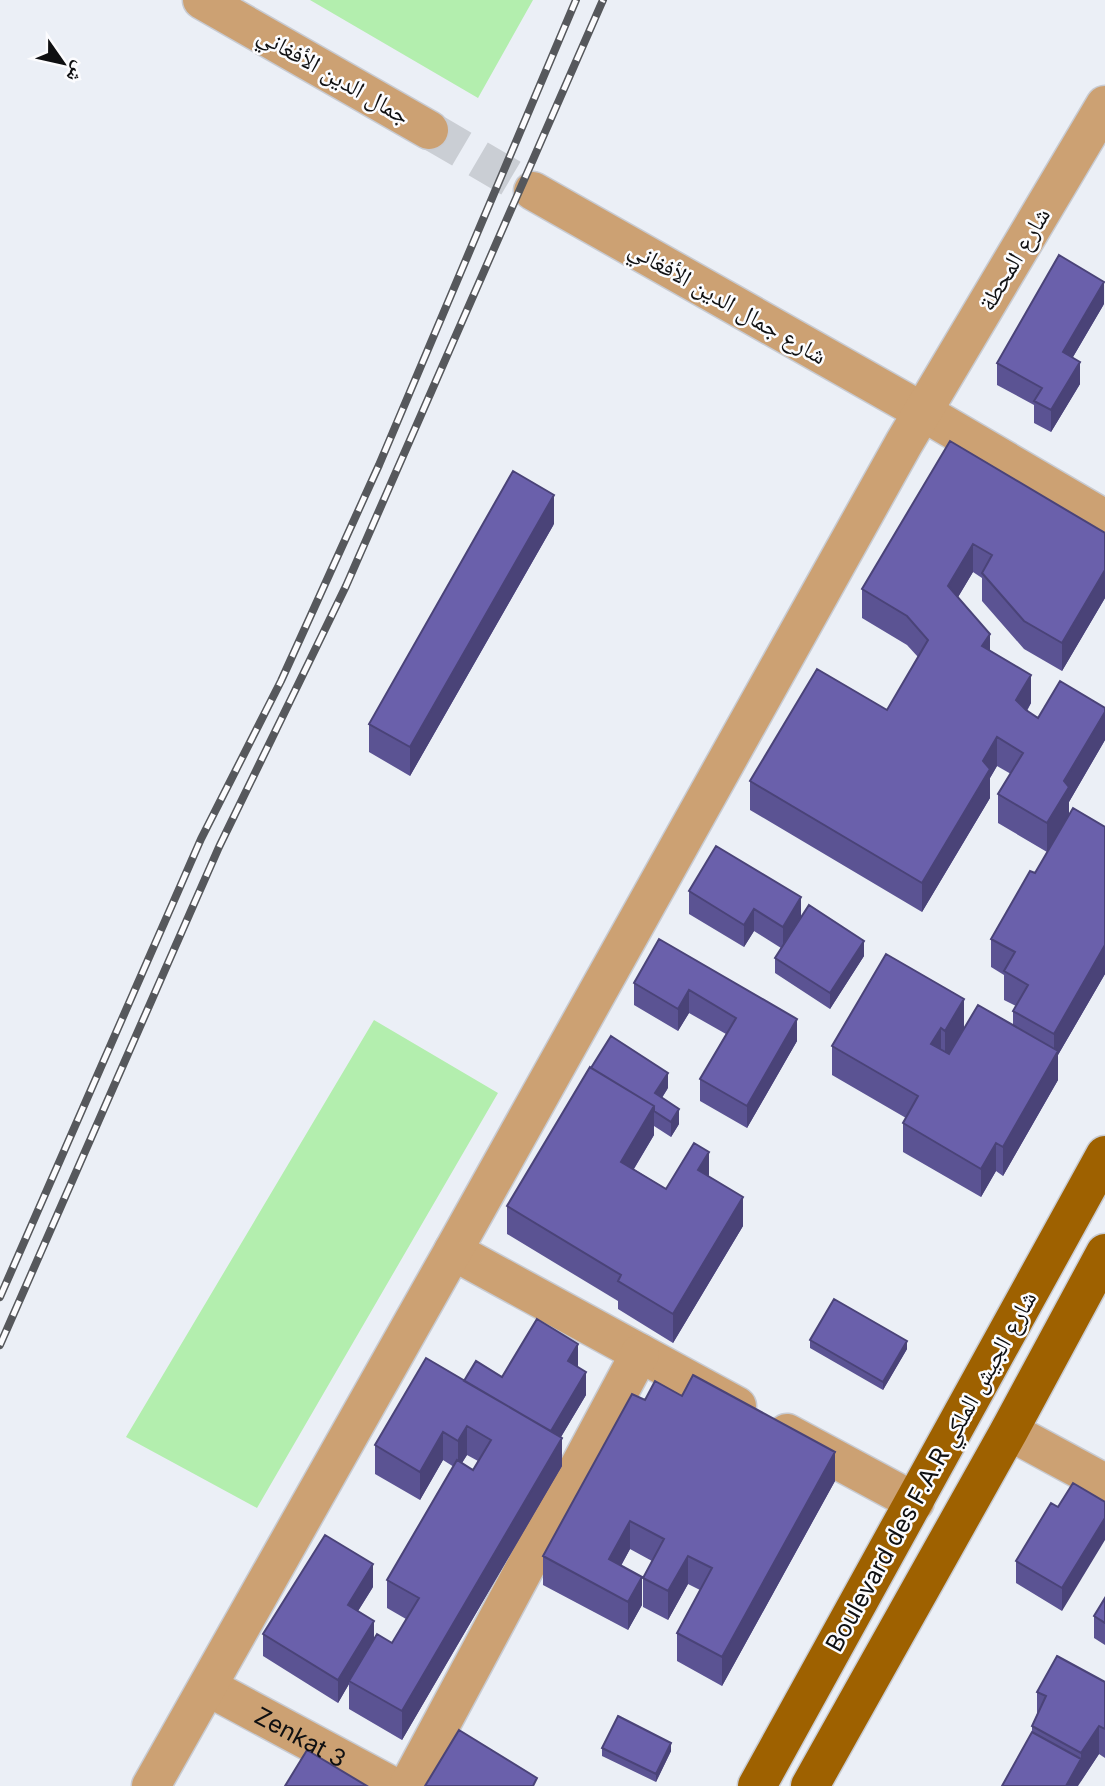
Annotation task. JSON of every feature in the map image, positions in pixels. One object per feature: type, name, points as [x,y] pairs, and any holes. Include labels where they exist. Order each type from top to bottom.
[{"type":"main road","name":"Boulevard des F.A.R شارع الجيش الملكي","points":[[757,1786],[1105,1155]]},
{"type":"main road","name":"Boulevard des F.A.R شارع الجيش الملكي","points":[[810,1786],[1009,1431],[1105,1253]]},
{"type":"street","name":"جمال الدين الأفغاني","points":[[202,0],[429,130]]},
{"type":"street","name":"شارع المحطة","points":[[151,1786],[923,412],[1105,106]]},
{"type":"street","name":"شارع جمال الدين الأفغاني","points":[[533,191],[923,412],[1105,519]]},
{"type":"street","points":[[453,1251],[915,1502]]},
{"type":"street","points":[[408,1786],[640,1353]]},
{"type":"street","points":[[1009,1431],[1105,1483]]},
{"type":"street","name":"Zenkat 3","points":[[208,1687],[392,1786]]},
{"type":"green space","points":[[310,0],[533,0],[478,98]]},
{"type":"green space","points":[[374,1020],[498,1093],[257,1508],[126,1437]]},
{"type":"building","points":[[1059,255],[1104,282],[1063,352],[1080,362],[1051,410],[1034,401],[1042,388],[997,363]]},
{"type":"building","points":[[950,441],[1105,533],[1105,570],[1062,643],[1024,621],[982,573],[992,555],[973,544],[948,586],[990,634],[982,646],[1031,675],[1016,700],[1026,710],[1038,718],[1060,681],[1105,708],[1105,712],[1064,781],[1069,787],[1047,823],[998,794],[1023,753],[997,737],[983,761],[990,769],[922,883],[750,781],[817,669],[887,710],[928,640],[907,616],[862,589]]},
{"type":"building","points":[[513,471],[554,495],[410,747],[369,724]]},
{"type":"building","points":[[1073,808],[1105,827],[1105,945],[1054,1034],[1013,1011],[1028,985],[1004,971],[1015,952],[991,939],[1030,871],[1035,873]]},
{"type":"building","points":[[716,846],[801,897],[783,927],[754,909],[744,925],[689,891]]},
{"type":"building","points":[[809,905],[864,941],[830,993],[775,958]]},
{"type":"building","points":[[659,939],[797,1019],[747,1106],[700,1079],[736,1018],[689,990],[678,1009],[634,983]]},
{"type":"building","points":[[886,954],[964,999],[945,1031],[941,1028],[931,1044],[949,1054],[978,1005],[1058,1051],[1003,1147],[996,1143],[981,1169],[903,1123],[918,1096],[832,1046]]},
{"type":"building","points":[[611,1036],[668,1073],[655,1093],[679,1109],[671,1122],[654,1111],[654,1106],[591,1068]]},
{"type":"building","points":[[590,1067],[654,1106],[621,1162],[666,1189],[694,1143],[709,1152],[698,1170],[743,1197],[673,1314],[618,1281],[621,1275],[507,1206]]},
{"type":"building","points":[[834,1299],[907,1341],[883,1382],[810,1340]]},
{"type":"building","points":[[537,1319],[578,1344],[568,1361],[586,1372],[551,1431],[464,1381],[476,1361],[502,1377]]},
{"type":"building","points":[[426,1358],[562,1438],[402,1711],[349,1681],[377,1634],[392,1643],[419,1598],[387,1580],[457,1460],[473,1470],[491,1440],[467,1426],[458,1441],[443,1432],[420,1472],[375,1445]]},
{"type":"building","points":[[693,1375],[835,1452],[722,1657],[677,1633],[712,1568],[688,1556],[668,1591],[643,1578],[664,1539],[630,1521],[609,1559],[642,1577],[628,1602],[543,1556],[632,1394],[645,1400],[655,1381],[682,1396]]},
{"type":"building","points":[[1073,1483],[1105,1502],[1105,1518],[1062,1588],[1016,1561],[1051,1503],[1058,1507]]},
{"type":"building","points":[[325,1535],[373,1564],[348,1605],[374,1621],[338,1680],[263,1634]]},
{"type":"building","points":[[1105,1598],[1105,1623],[1094,1616]]},
{"type":"building","points":[[1057,1656],[1105,1682],[1105,1729],[1099,1726],[1081,1753],[1032,1726],[1046,1696],[1037,1692]]},
{"type":"building","points":[[618,1716],[671,1743],[656,1774],[602,1748]]},
{"type":"building","points":[[459,1730],[537,1778],[533,1786],[425,1786]]},
{"type":"building","points":[[1032,1732],[1081,1759],[1066,1786],[1002,1786]]},
{"type":"building","points":[[307,1750],[367,1786],[285,1786]]},
{"type":"tunnel","points":[[429,130],[533,191]]},
{"type":"railway","points":[[0,1297],[201,839],[281,681],[379,465],[576,0]]},
{"type":"railway","points":[[0,1345],[219,847],[346,586],[603,0]]}]
